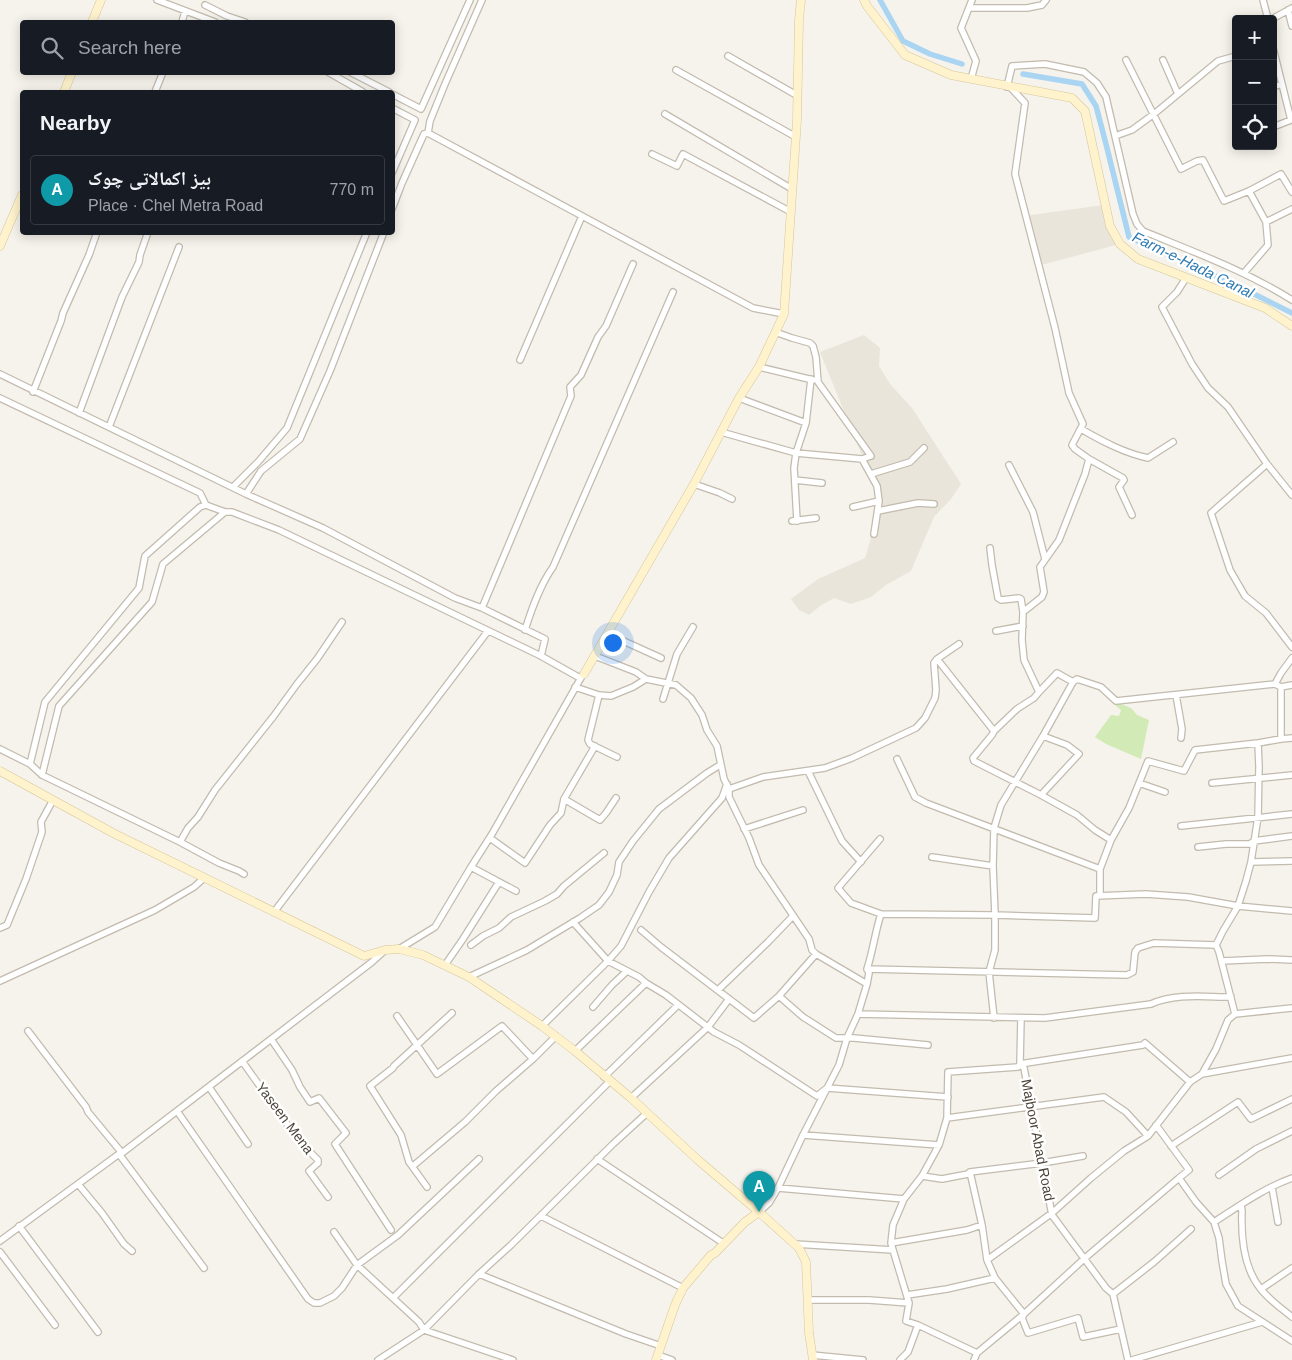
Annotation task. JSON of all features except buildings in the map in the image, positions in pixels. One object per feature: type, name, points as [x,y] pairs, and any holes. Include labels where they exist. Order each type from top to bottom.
[{"type":"street","points":[[93,20],[101,0]]},
{"type":"street","points":[[157,0],[210,20]]},
{"type":"street","points":[[395,96],[421,109],[470,0]]},
{"type":"street","points":[[428,133],[430,121],[445,84],[482,0]]},
{"type":"street","points":[[399,949],[435,927],[490,838],[575,687],[608,634],[694,484],[739,398],[759,367],[784,314],[796,137],[801,0]]},
{"type":"street","points":[[864,0],[905,56],[951,75],[1072,98],[1084,111],[1110,226],[1120,244],[1138,259],[1265,308],[1292,326]]},
{"type":"street","points":[[971,79],[976,61],[961,28],[972,0]]},
{"type":"street","points":[[970,8],[1027,8],[1042,5],[1046,0]]},
{"type":"street","points":[[1264,0],[1267,15]]},
{"type":"street","points":[[205,5],[226,16],[239,20]]},
{"type":"street","points":[[1277,16],[1290,9],[1292,26]]},
{"type":"street","points":[[183,20],[185,11]]},
{"type":"street","points":[[728,56],[798,96]]},
{"type":"street","points":[[1115,136],[1132,130],[1154,114],[1218,61],[1232,57]]},
{"type":"street","points":[[1126,60],[1181,169],[1197,160],[1203,160],[1224,201],[1249,191],[1281,174],[1292,192]]},
{"type":"street","points":[[1163,60],[1178,94]]},
{"type":"street","points":[[1276,60],[1291,120],[1277,125]]},
{"type":"street","points":[[1009,87],[1012,66],[1045,64],[1084,72],[1097,83],[1106,97],[1133,214],[1137,224],[1143,231],[1244,273],[1292,300]]},
{"type":"street","points":[[676,70],[796,137]]},
{"type":"street","points":[[65,90],[71,75]]},
{"type":"street","points":[[156,90],[162,75]]},
{"type":"street","points":[[333,75],[360,90]]},
{"type":"street","points":[[356,75],[385,90]]},
{"type":"street","points":[[1277,86],[1282,84]]},
{"type":"street","points":[[1009,87],[1025,103],[1015,174],[1056,328],[1069,393],[1083,424],[1072,445],[1089,459],[1123,478],[1124,480],[1119,488],[1132,515]]},
{"type":"street","points":[[395,110],[415,120],[395,166]]},
{"type":"street","points":[[666,114],[792,189]]},
{"type":"street","points":[[395,201],[424,134],[428,133]]},
{"type":"street","points":[[428,133],[753,308],[784,314]]},
{"type":"street","points":[[652,154],[677,166],[683,154],[791,212]]},
{"type":"street","points":[[1244,273],[1268,245],[1266,222],[1249,191]]},
{"type":"street","points":[[0,246],[20,199]]},
{"type":"street","points":[[1266,222],[1292,209]]},
{"type":"street","points":[[520,360],[582,216]]},
{"type":"street","points":[[33,392],[63,313],[96,235]]},
{"type":"street","points":[[79,412],[122,296],[139,262],[147,235]]},
{"type":"street","points":[[233,487],[258,462],[287,428],[367,235]]},
{"type":"street","points":[[246,494],[260,471],[300,439],[330,371],[383,235]]},
{"type":"street","points":[[110,427],[179,247]]},
{"type":"street","points":[[482,608],[571,396],[570,386],[581,374],[598,337],[606,326],[632,264]]},
{"type":"street","points":[[1186,278],[1177,292],[1162,307],[1192,364],[1208,388],[1228,407],[1267,464],[1292,495]]},
{"type":"street","points":[[525,630],[534,603],[553,566],[673,292]]},
{"type":"street","points":[[721,432],[796,453],[862,459],[871,456],[818,382],[813,346],[810,343],[775,332]]},
{"type":"street","points":[[759,367],[818,382]]},
{"type":"street","points":[[0,374],[33,392],[79,412],[246,494],[323,528],[455,598],[482,608],[545,639],[541,656]]},
{"type":"street","points":[[811,379],[806,423],[796,453],[794,468],[795,521],[816,518]]},
{"type":"street","points":[[0,398],[200,493],[206,505]]},
{"type":"street","points":[[739,398],[806,423]]},
{"type":"street","points":[[1081,430],[1106,443],[1148,458],[1174,442]]},
{"type":"street","points":[[871,474],[910,462],[924,448]]},
{"type":"street","points":[[862,459],[877,486],[879,501],[874,534]]},
{"type":"street","points":[[1023,612],[1042,597],[1044,592],[1040,567],[1059,540],[1089,459]]},
{"type":"street","points":[[1267,464],[1211,513],[1230,570],[1245,596],[1266,613],[1292,647]]},
{"type":"street","points":[[1009,465],[1033,512],[1045,558]]},
{"type":"street","points":[[795,480],[822,483]]},
{"type":"street","points":[[694,484],[732,499]]},
{"type":"street","points":[[853,506],[879,501]]},
{"type":"street","points":[[878,511],[918,503],[934,504]]},
{"type":"street","points":[[30,764],[45,702],[139,588],[145,556],[200,507],[206,505],[226,512],[232,512],[279,530],[582,676]]},
{"type":"street","points":[[42,775],[59,706],[152,602],[163,564],[226,512]]},
{"type":"street","points":[[990,548],[998,598],[1001,600],[1021,599],[1024,660],[1039,692]]},
{"type":"street","points":[[180,842],[215,790],[317,659],[342,622]]},
{"type":"street","points":[[663,698],[678,654],[693,626]]},
{"type":"street","points":[[996,631],[1022,626]]},
{"type":"street","points":[[274,912],[488,631]]},
{"type":"street","points":[[608,634],[661,658]]},
{"type":"street","points":[[542,1026],[621,946],[668,858],[722,798],[728,786],[763,777],[825,768],[852,758],[916,728],[925,718],[934,698],[936,690],[934,663],[959,644]]},
{"type":"street","points":[[595,656],[636,672],[646,679],[676,685],[691,698],[702,715],[707,730],[717,746],[720,765],[728,786],[729,797],[749,838],[759,865],[809,939],[812,950],[867,984]]},
{"type":"street","points":[[1281,739],[1278,685],[1281,673],[1292,658]]},
{"type":"street","points":[[938,659],[994,732]]},
{"type":"street","points":[[1073,682],[1056,673],[1034,698],[1017,709],[994,732],[973,758],[974,761],[1077,815],[1111,840]]},
{"type":"street","points":[[575,687],[599,695],[611,696],[633,687],[646,679]]},
{"type":"street","points":[[994,1018],[989,972],[995,950],[994,828],[1002,805],[1073,682],[1078,679],[1101,687],[1116,701],[1292,684]]},
{"type":"street","points":[[599,695],[588,740],[590,744],[617,757]]},
{"type":"street","points":[[1176,695],[1182,729],[1181,738]]},
{"type":"street","points":[[1041,795],[1079,754],[1067,746],[1042,736]]},
{"type":"street","points":[[1100,896],[1100,869],[1111,840],[1129,808],[1148,761],[1184,771],[1196,750],[1292,738]]},
{"type":"street","points":[[1235,1014],[1222,961],[1216,945],[1238,906],[1251,862],[1258,818],[1260,778],[1258,743]]},
{"type":"street","points":[[490,838],[525,863],[550,825],[561,813],[564,799],[595,746]]},
{"type":"street","points":[[0,749],[30,764],[42,775],[244,874]]},
{"type":"street","points":[[897,758],[915,797],[926,803],[1100,869]]},
{"type":"street","points":[[469,977],[528,950],[599,905],[617,875],[619,862],[659,809],[720,765]]},
{"type":"street","points":[[0,771],[113,833],[364,956],[385,950],[399,949],[423,955],[445,965],[469,977],[542,1026],[631,1098],[698,1160],[799,1248],[806,1262],[812,1358],[863,1360]]},
{"type":"street","points":[[808,771],[842,842],[861,862]]},
{"type":"street","points":[[1212,783],[1292,775]]},
{"type":"street","points":[[1139,783],[1165,792]]},
{"type":"street","points":[[564,799],[600,820],[616,798]]},
{"type":"street","points":[[0,928],[7,925],[10,918],[42,832],[41,822],[54,800]]},
{"type":"street","points":[[744,829],[803,810]]},
{"type":"street","points":[[1181,826],[1292,814]]},
{"type":"street","points":[[1198,847],[1250,844],[1254,841],[1292,836]]},
{"type":"street","points":[[880,839],[838,888],[851,903],[881,914],[1095,918],[1096,896],[1154,895],[1188,897],[1238,906],[1292,911]]},
{"type":"street","points":[[471,945],[499,928],[511,917],[557,894],[604,853]]},
{"type":"street","points":[[932,857],[994,866]]},
{"type":"street","points":[[1251,862],[1292,861]]},
{"type":"street","points":[[471,867],[516,891]]},
{"type":"street","points":[[0,981],[155,910],[194,887],[204,878]]},
{"type":"street","points":[[445,965],[499,882]]},
{"type":"street","points":[[672,1360],[657,1358],[674,1305],[683,1288],[711,1255],[769,1203],[839,1065],[867,984],[867,969],[881,914]]},
{"type":"street","points":[[718,990],[793,916]]},
{"type":"street","points":[[572,922],[608,961],[666,995],[714,1032],[739,1045],[817,1096],[827,1088],[948,1097]]},
{"type":"street","points":[[641,930],[754,1018],[779,996],[816,954]]},
{"type":"street","points":[[867,969],[1127,975],[1134,972],[1135,952],[1138,948],[1154,943],[1216,945]]},
{"type":"street","points":[[0,1241],[209,1087],[385,950]]},
{"type":"street","points":[[1222,961],[1292,960]]},
{"type":"street","points":[[593,1007],[627,971]]},
{"type":"street","points":[[575,1051],[646,983]]},
{"type":"street","points":[[779,996],[803,1017],[836,1038],[928,1044]]},
{"type":"street","points":[[858,1014],[1045,1018],[1151,1004],[1160,1000],[1181,996],[1231,997]]},
{"type":"street","points":[[631,1098],[708,1026],[729,999]]},
{"type":"street","points":[[393,1298],[678,1005]]},
{"type":"street","points":[[1202,1074],[1216,1049],[1228,1020],[1235,1014],[1292,1008]]},
{"type":"street","points":[[427,1187],[410,1162],[401,1135],[370,1086],[393,1068],[452,1013]]},
{"type":"street","points":[[397,1016],[437,1074],[502,1026],[533,1059]]},
{"type":"street","name":"Majboor Abad Road","points":[[1021,1018],[1020,1064],[1024,1068],[1052,1215],[1106,1288],[1113,1294],[1120,1329],[1130,1360]]},
{"type":"street","points":[[28,1031],[204,1268]]},
{"type":"street","points":[[413,1166],[465,1122],[556,1036]]},
{"type":"street","points":[[271,1039],[292,1070],[300,1088],[310,1102],[319,1098],[346,1133],[335,1144],[391,1230]]},
{"type":"street","points":[[977,1353],[906,1320],[909,1303],[891,1243],[893,1225],[904,1199],[922,1176],[939,1145],[947,1118],[948,1072],[1018,1067],[1020,1064],[1146,1043],[1190,1082]]},
{"type":"street","points":[[987,1260],[1052,1212],[1124,1151],[1148,1136],[1190,1082],[1202,1074],[1292,1058]]},
{"type":"street","name":"Yaseen Mena","points":[[242,1061],[299,1141],[318,1160],[318,1163],[309,1171],[328,1198]]},
{"type":"street","points":[[209,1087],[248,1144]]},
{"type":"street","points":[[947,1118],[1104,1097],[1126,1112],[1148,1136]]},
{"type":"street","points":[[1171,1146],[1238,1102],[1251,1119],[1292,1099]]},
{"type":"street","points":[[177,1111],[308,1299],[314,1303],[320,1303],[334,1296],[342,1288],[357,1265],[398,1235],[478,1160]]},
{"type":"street","points":[[378,1360],[424,1330],[597,1159],[647,1113]]},
{"type":"street","points":[[974,1360],[977,1353],[1189,1170],[1156,1125]]},
{"type":"street","points":[[1219,1175],[1256,1149],[1292,1130]]},
{"type":"street","points":[[803,1135],[939,1145]]},
{"type":"street","points":[[922,1176],[942,1179],[970,1172],[1083,1156]]},
{"type":"street","points":[[597,1159],[724,1243]]},
{"type":"street","points":[[970,1172],[982,1225],[987,1260],[994,1278],[1024,1314]]},
{"type":"street","points":[[1179,1178],[1196,1202],[1214,1222],[1219,1238],[1226,1284],[1238,1306],[1292,1341]]},
{"type":"street","points":[[1214,1222],[1240,1205],[1292,1178]]},
{"type":"street","points":[[78,1184],[124,1244],[132,1251]]},
{"type":"street","points":[[1272,1187],[1278,1222]]},
{"type":"street","points":[[778,1188],[904,1199]]},
{"type":"street","points":[[1240,1205],[1248,1266],[1252,1277],[1261,1289],[1292,1317]]},
{"type":"street","points":[[541,1216],[683,1288]]},
{"type":"street","points":[[891,1243],[967,1230],[982,1225]]},
{"type":"street","points":[[19,1226],[98,1332]]},
{"type":"street","points":[[1113,1294],[1154,1262],[1191,1229]]},
{"type":"street","points":[[334,1232],[357,1265],[419,1322],[424,1330],[513,1360]]},
{"type":"street","points":[[795,1244],[893,1250]]},
{"type":"street","points":[[0,1252],[55,1325]]},
{"type":"street","points":[[1261,1289],[1292,1268]]},
{"type":"street","points":[[479,1274],[626,1334],[661,1346]]},
{"type":"street","points":[[907,1295],[948,1289],[994,1278]]},
{"type":"street","points":[[808,1300],[869,1300],[909,1303]]},
{"type":"street","points":[[1024,1314],[1022,1318],[1028,1333],[1078,1318],[1083,1337],[1120,1329]]},
{"type":"street","points":[[1130,1360],[1262,1322]]},
{"type":"street","points":[[900,1360],[908,1352],[918,1325]]},
{"type":"shaded area","points":[[1103,205],[1108,226],[1116,245],[1038,266],[1024,216]]},
{"type":"shaded area","points":[[864,335],[880,348],[879,366],[890,384],[912,408],[961,484],[951,499],[934,517],[911,571],[886,585],[871,597],[851,604],[834,598],[809,615],[799,610],[791,599],[818,579],[865,558],[875,525],[880,491],[864,461],[820,352]]},
{"type":"green space","points":[[1116,702],[1131,708],[1137,715],[1149,720],[1141,759],[1106,744],[1095,737],[1111,715],[1119,716],[1121,710],[1116,706]]},
{"type":"waterway","points":[[880,0],[903,41],[930,54],[962,64]]},
{"type":"waterway","name":"Farm-e-Hada Canal","points":[[1023,74],[1082,84],[1096,106],[1129,237],[1292,313]]},
{"type":"place","name":"بیز اکمالاتی چوک","points":[[759,1212]]}]
